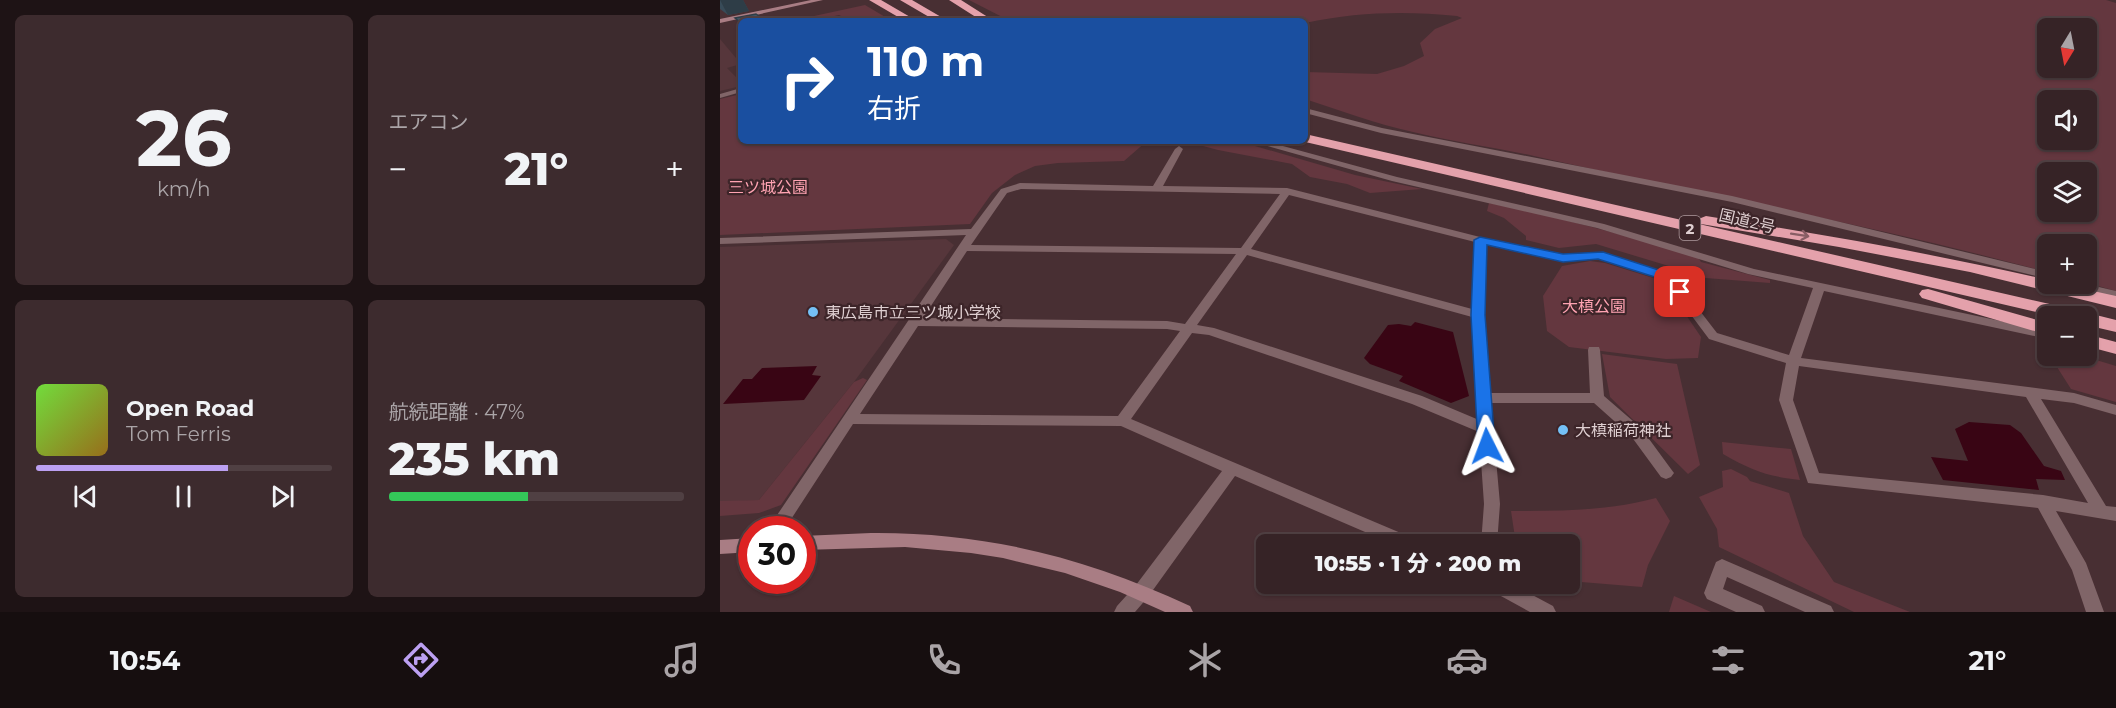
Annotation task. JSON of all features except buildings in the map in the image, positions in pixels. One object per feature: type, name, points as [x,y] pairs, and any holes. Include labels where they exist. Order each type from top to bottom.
[{"type":"highway","points":[[874,0],[906,18]]},
{"type":"highway","points":[[905,0],[938,18]]},
{"type":"highway","points":[[954,0],[984,18]]},
{"type":"highway","name":"国道2号","points":[[1308,139],[2037,307]]},
{"type":"highway","points":[[1494,183],[1839,242],[1970,267],[2116,302]]},
{"type":"highway","points":[[1494,183],[1695,237],[1923,293],[2037,326]]},
{"type":"highway","points":[[2097,322],[2116,326]]},
{"type":"highway","points":[[2097,345],[2116,350]]},
{"type":"street","points":[[720,16],[797,0]]},
{"type":"street","points":[[720,21],[820,0]]},
{"type":"street","points":[[720,96],[738,91]]},
{"type":"street","points":[[1308,111],[1381,130],[1732,199],[2037,273]]},
{"type":"street","points":[[1265,144],[1395,179],[1600,226],[1752,272],[2037,333]]},
{"type":"street","points":[[1157,187],[1179,149]]},
{"type":"street","points":[[785,516],[974,232],[1004,191],[1020,186],[1287,191],[1480,240],[1563,258],[1599,255],[1669,278],[1713,336],[1793,361],[2074,398],[2116,410]]},
{"type":"street","points":[[1122,421],[1287,191]]},
{"type":"street","points":[[720,242],[974,232]]},
{"type":"street","points":[[1480,240],[1478,315],[1492,504],[1490,534]]},
{"type":"street","points":[[965,248],[1245,251],[1478,315]]},
{"type":"street","points":[[1819,287],[1793,361],[1786,400],[1813,478],[2043,502],[2116,514]]},
{"type":"street","points":[[2097,290],[2116,295]]},
{"type":"street","points":[[916,322],[1167,325],[1210,331],[1395,393],[1485,428]]},
{"type":"street","points":[[1594,350],[1597,398]]},
{"type":"street","points":[[2030,392],[2101,511]]},
{"type":"street","points":[[1485,398],[1597,398],[1636,432],[1666,473]]},
{"type":"street","points":[[851,419],[1122,421],[1385,534]]},
{"type":"street","points":[[1123,612],[1142,591],[1155,570],[1232,469]]},
{"type":"street","points":[[2043,502],[2078,564],[2091,594],[2095,612]]},
{"type":"street","points":[[816,542],[869,540],[927,542],[993,549],[1090,572],[1142,591],[1184,612]]},
{"type":"street","points":[[720,547],[738,546]]},
{"type":"street","points":[[1756,612],[1713,593],[1722,567],[1825,612]]},
{"type":"street","points":[[1514,594],[1547,612]]},
{"type":"shaded area","points":[[720,39],[738,60],[738,65],[727,68],[738,79],[738,87],[720,91]]},
{"type":"shaded area","name":"東広島市立三ツ城小学校","points":[[946,239],[954,245],[854,382],[759,500],[720,502],[720,247]]},
{"type":"shaded area","points":[[1415,322],[1453,332],[1469,396],[1451,403],[1399,381],[1403,376],[1370,364],[1364,358],[1388,325],[1411,326]]},
{"type":"shaded area","points":[[817,366],[812,375],[821,376],[804,400],[723,404],[743,379],[752,379],[762,368]]},
{"type":"shaded area","points":[[1969,422],[2010,425],[2021,433],[2044,466],[2061,471],[2065,480],[2036,479],[2039,490],[1943,480],[1931,457],[1968,461],[1955,429]]},
{"type":"green space","points":[[969,0],[2106,0],[2116,3],[2116,291],[2097,286],[2097,234],[2037,234],[2037,269],[1856,225],[1519,153],[1428,136],[1308,100],[1308,72],[1377,74],[1404,66],[1424,56],[1420,43],[1435,29],[1462,18],[1418,13],[1381,14],[1308,23],[1308,18],[1004,18]]},
{"type":"green space","points":[[865,5],[887,18],[846,18],[839,15],[826,18],[805,18]]},
{"type":"green space","name":"三ツ城公園","points":[[738,95],[738,144],[1144,144],[1124,161],[1058,163],[1035,166],[1015,175],[992,193],[970,224],[720,235],[720,99]]},
{"type":"green space","points":[[1195,144],[1248,144],[1355,175],[1422,189],[1370,193],[1347,184],[1310,177],[1292,164]]},
{"type":"green space","points":[[1489,203],[1619,234],[1697,256],[1701,262],[1770,280],[1770,283],[1680,276],[1682,270],[1596,244],[1559,248],[1526,240],[1526,236],[1504,218],[1487,211]]},
{"type":"green space","name":"大槙公園","points":[[1590,261],[1605,263],[1663,281],[1701,337],[1698,358],[1666,359],[1569,347],[1547,331],[1543,296],[1562,266]]},
{"type":"green space","points":[[1602,354],[1677,364],[1700,465],[1688,474],[1610,397]]},
{"type":"green space","points":[[2097,360],[2116,366],[2116,402],[2071,389],[2056,366],[2097,366]]},
{"type":"green space","points":[[863,378],[867,380],[781,505],[759,513],[720,516],[720,501],[759,500],[854,382]]},
{"type":"green space","points":[[1722,442],[1791,449],[1800,480],[1778,477],[1743,465],[1723,454]]},
{"type":"green space","points":[[1731,469],[1750,481],[1789,493],[1803,536],[1834,582],[1910,612],[1854,612],[1719,547],[1717,529],[1699,497],[1723,487],[1722,471]]},
{"type":"green space","points":[[1656,498],[1670,521],[1648,565],[1642,587],[1580,582],[1580,534],[1514,534],[1511,511],[1602,508]]},
{"type":"green space","points":[[1674,596],[1711,612],[1669,612]]},
{"type":"place","name":"東広島市立三ツ城小学校","points":[[813,312]]},
{"type":"place","name":"大槙稲荷神社","points":[[1563,430]]},
{"type":"route","points":[[1487,446],[1478,315],[1480,240],[1563,258],[1599,255],[1669,278],[1680,292]]}]
